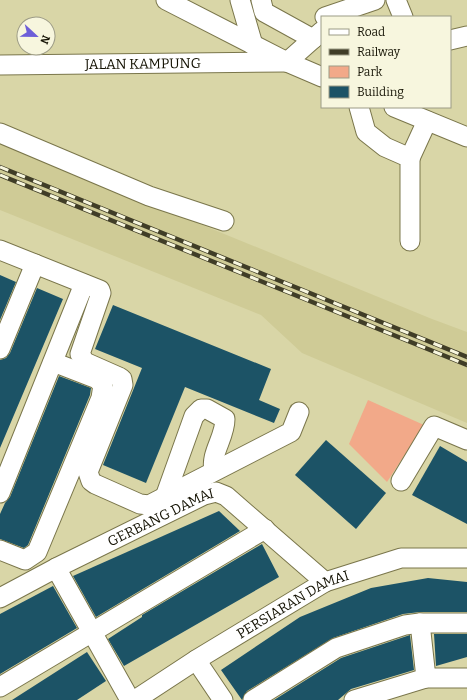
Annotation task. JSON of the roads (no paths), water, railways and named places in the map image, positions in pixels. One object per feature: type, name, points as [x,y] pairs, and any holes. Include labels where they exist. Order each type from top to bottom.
[{"type":"street","points":[[166,0],[287,62],[321,77]]},
{"type":"street","points":[[240,0],[253,45]]},
{"type":"street","points":[[261,0],[264,12],[318,35],[287,62]]},
{"type":"street","points":[[328,16],[376,0],[378,16]]},
{"type":"street","points":[[396,0],[403,16]]},
{"type":"street","points":[[451,40],[467,36]]},
{"type":"street","name":"JALAN KAMPUNG","points":[[0,65],[287,62]]},
{"type":"street","points":[[359,108],[366,132],[385,147],[410,158]]},
{"type":"street","points":[[396,108],[467,137]]},
{"type":"street","points":[[410,241],[410,158],[427,121]]},
{"type":"street","points":[[0,133],[149,196],[224,221]]},
{"type":"street","points":[[0,250],[100,290],[101,293],[81,349],[82,359],[85,362],[119,376],[122,379],[123,385],[88,472],[88,477],[95,484],[143,505],[149,504],[291,432],[299,412]]},
{"type":"street","points":[[0,349],[35,264]]},
{"type":"street","points":[[0,493],[84,284]]},
{"type":"street","points":[[0,550],[25,560],[37,552],[101,398],[103,385],[96,379],[53,362]]},
{"type":"street","points":[[165,497],[194,416],[201,409],[207,409],[225,419],[224,430],[213,458],[214,471]]},
{"type":"street","points":[[401,481],[434,426],[467,440]]},
{"type":"street","name":"GERBANG DAMAI","points":[[0,598],[56,568],[204,495],[216,492],[226,496],[325,582]]},
{"type":"street","points":[[0,686],[92,633],[265,529]]},
{"type":"street","name":"PERSIARAN DAMAI","points":[[147,697],[196,660],[325,582],[401,558],[467,558]]},
{"type":"street","points":[[56,568],[130,700]]},
{"type":"street","points":[[253,700],[336,648],[405,625],[420,623],[467,623]]},
{"type":"street","points":[[420,623],[426,678]]},
{"type":"street","points":[[196,660],[223,700]]},
{"type":"street","points":[[354,700],[426,678],[467,678]]},
{"type":"railway","points":[[0,167],[467,357]]},
{"type":"railway","points":[[0,175],[467,365]]}]
